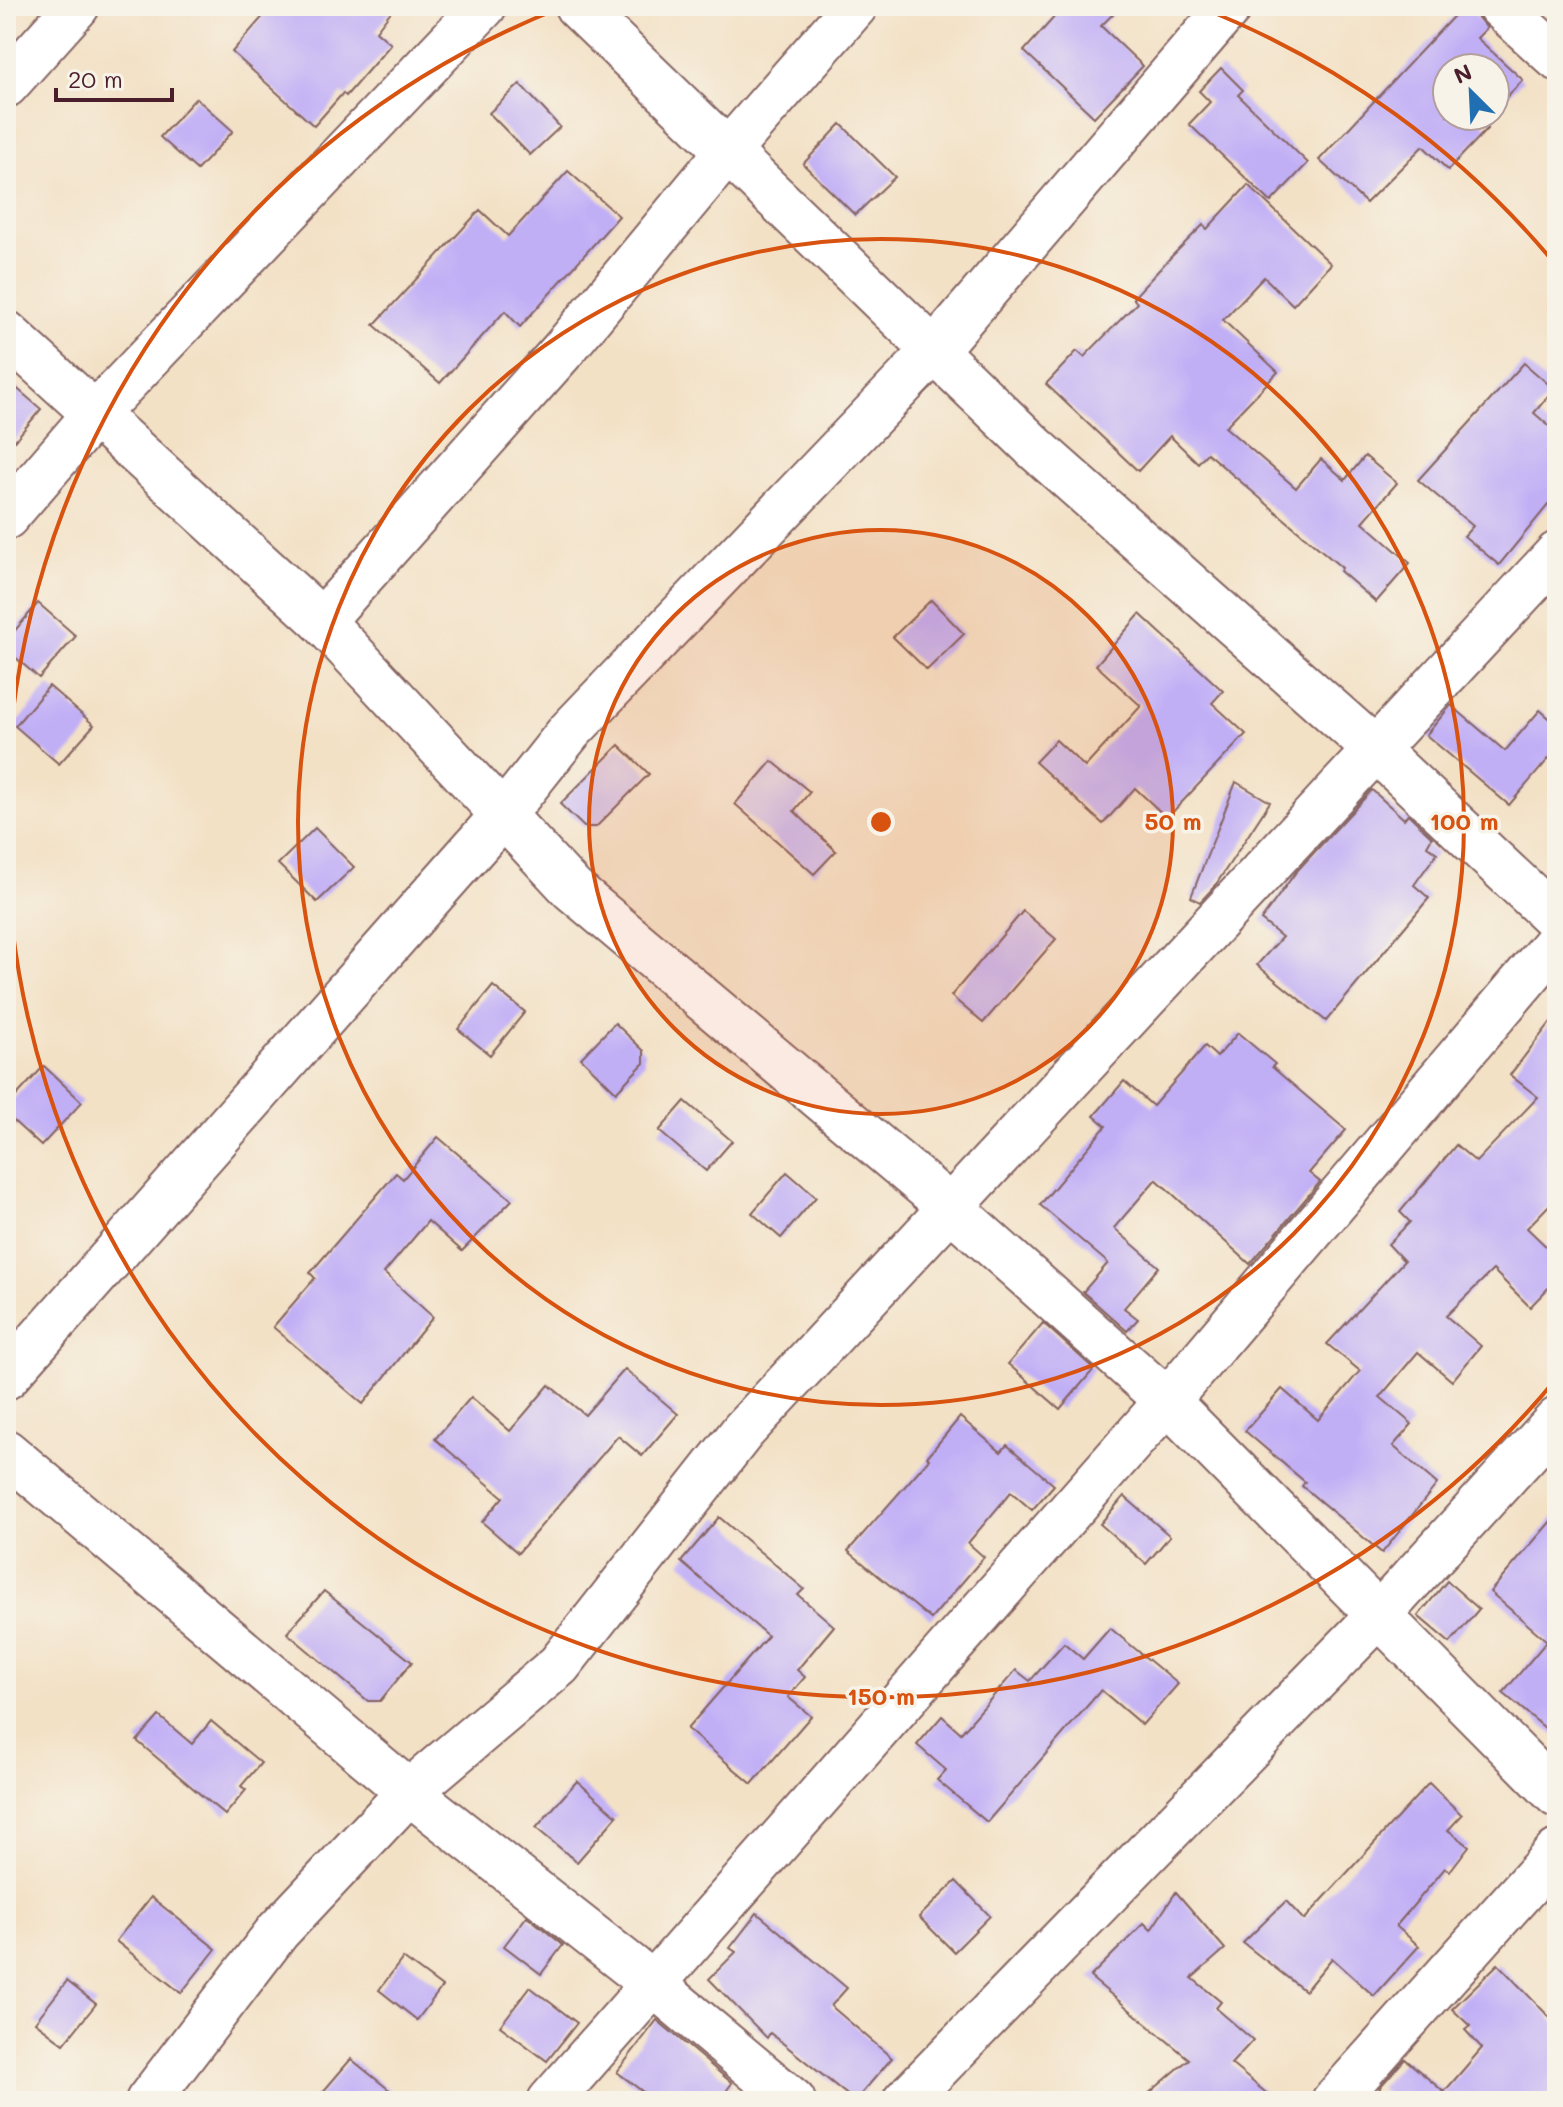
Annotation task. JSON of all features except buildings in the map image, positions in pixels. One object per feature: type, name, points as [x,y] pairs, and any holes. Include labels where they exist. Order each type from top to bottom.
[{"type":"street","points":[[6,85],[77,6]]},
{"type":"street","points":[[6,517],[95,414],[484,6]]},
{"type":"street","points":[[577,6],[1035,448],[1376,750],[1557,920]]},
{"type":"street","points":[[322,621],[564,349],[727,152],[855,6]]},
{"type":"street","points":[[6,1377],[503,815],[569,732],[933,352],[1124,125],[1230,6]]},
{"type":"street","points":[[1500,6],[1557,58]]},
{"type":"street","points":[[6,333],[322,621],[572,889],[950,1207],[1167,1401],[1557,1795]]},
{"type":"street","points":[[148,2101],[278,1931],[409,1792],[559,1665],[743,1431],[950,1207],[1078,1075],[1557,554]]},
{"type":"street","points":[[550,2101],[1167,1401],[1557,941]]},
{"type":"street","points":[[905,2101],[1378,1616],[1557,1420]]},
{"type":"street","points":[[6,1452],[409,1792],[652,1983],[793,2101]]},
{"type":"street","points":[[1334,2101],[1557,1852]]}]
